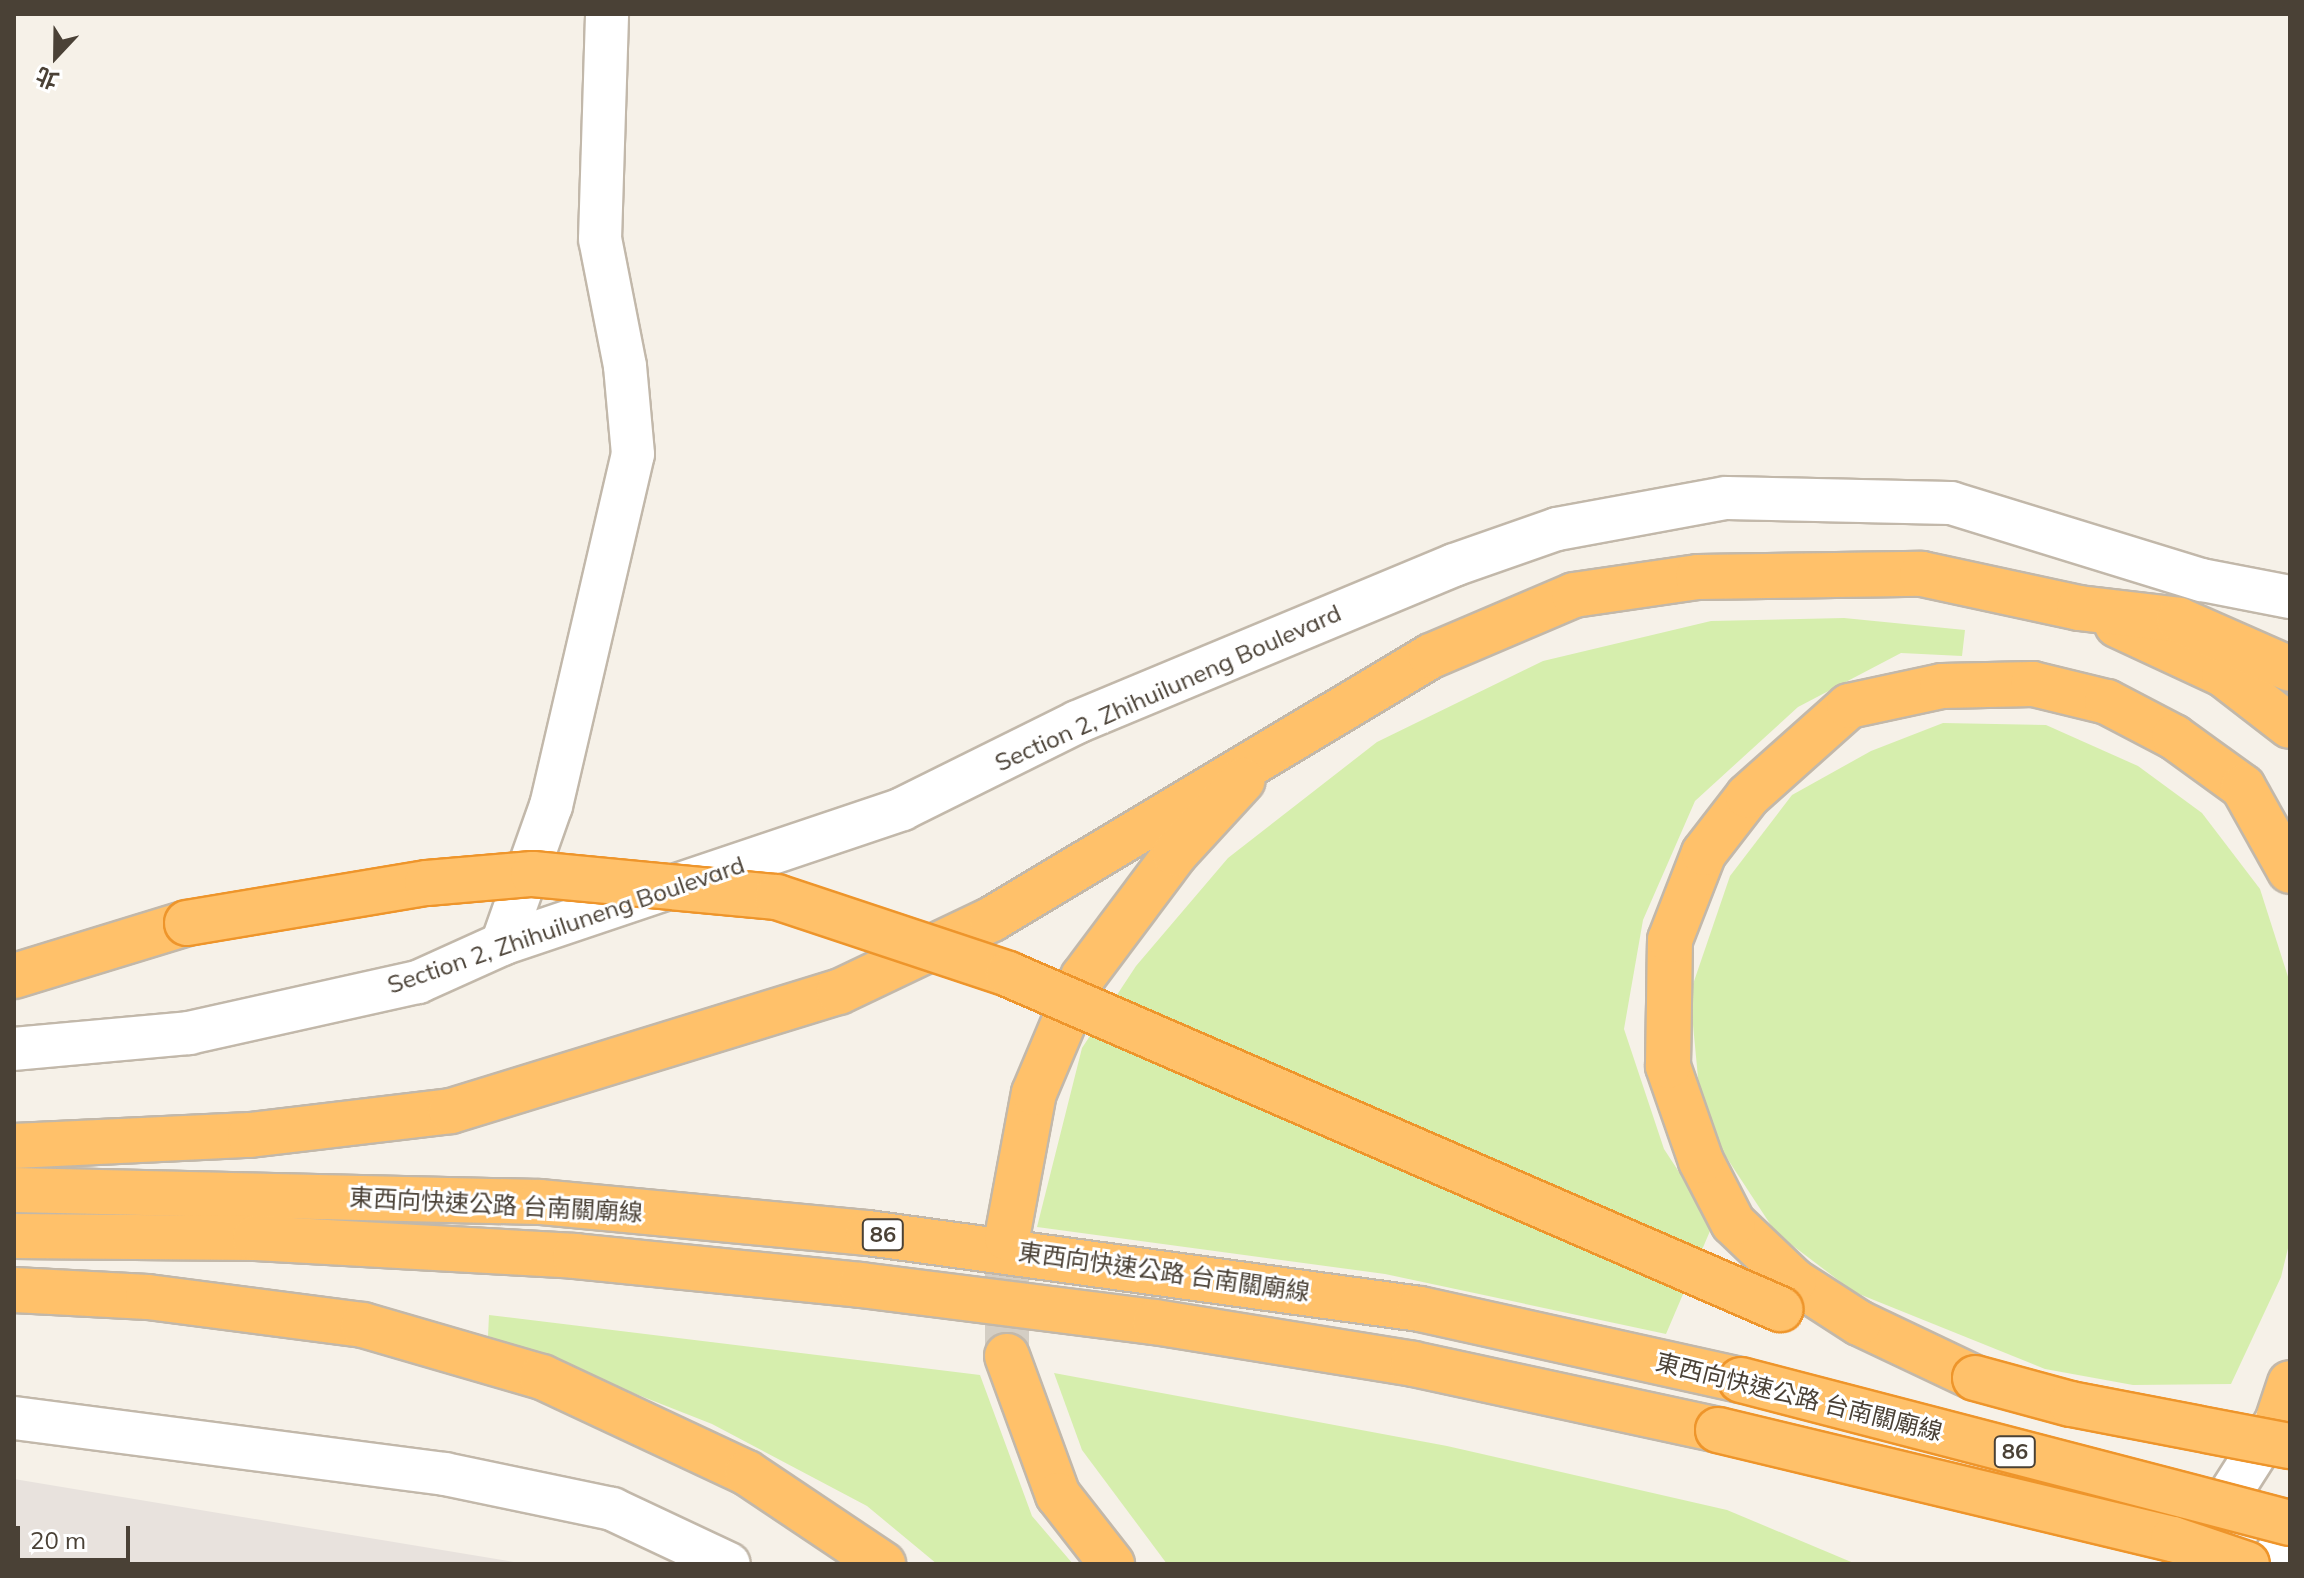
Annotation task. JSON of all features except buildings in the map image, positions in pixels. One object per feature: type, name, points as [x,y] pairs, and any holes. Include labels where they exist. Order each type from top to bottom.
[{"type":"highway","points":[[14,1146],[250,1135],[451,1111],[825,996],[992,919],[1277,743],[1431,656],[1574,595],[1698,577],[1922,574],[2079,608],[2179,620],[2290,669]]},
{"type":"highway","points":[[2079,608],[2224,675],[2290,726]]},
{"type":"highway","points":[[1975,1378],[1859,1323],[1794,1281],[1733,1223],[1701,1161],[1668,1066],[1670,940],[1704,853],[1748,796],[1849,706],[1942,686],[2033,684],[2107,702],[2174,737],[2243,787],[2290,871]]},
{"type":"highway","points":[[1007,1238],[1034,1093],[1083,977],[1175,854],[1277,743]]},
{"type":"highway","points":[[14,976],[187,923],[427,883],[533,874],[777,897],[1008,974],[1780,1309],[1975,1378],[2071,1404],[2287,1412]]},
{"type":"highway","name":"東西向快速公路 台南關廟線","points":[[14,1190],[540,1202],[868,1233],[1420,1309],[1741,1380],[2290,1523]]},
{"type":"highway","name":"東西向快速公路 台南關廟線","points":[[14,1236],[270,1238],[575,1256],[861,1285],[1155,1322],[1413,1364],[1718,1430],[2173,1539],[2247,1564]]},
{"type":"highway","points":[[14,1290],[148,1297],[363,1325],[542,1377],[747,1473],[883,1564]]},
{"type":"highway","points":[[1007,1356],[1058,1495],[1112,1564]]},
{"type":"street","points":[[502,944],[551,806],[633,454],[625,366],[600,239],[607,14]]},
{"type":"street","name":"Section 2, Zhihuiluneng Boulevard","points":[[14,1049],[189,1033],[418,982],[502,944],[902,809],[1092,716],[1454,565],[1557,529],[1726,498],[1951,503],[2202,580],[2290,597]]},
{"type":"street","points":[[2185,1564],[2287,1412]]},
{"type":"street","points":[[14,1418],[445,1474],[612,1509],[729,1564]]},
{"type":"street","points":[[2270,1564],[2290,1532]]},
{"type":"shaded area","points":[[14,1479],[526,1564],[14,1564]]},
{"type":"green space","points":[[1844,618],[1965,630],[1962,656],[1901,653],[1798,707],[1695,801],[1643,920],[1624,1029],[1664,1149],[1713,1224],[1666,1334],[1385,1274],[1037,1227],[1082,1048],[1136,966],[1228,858],[1377,742],[1543,661],[1711,621]]},
{"type":"green space","points":[[1943,723],[2046,725],[2138,766],[2202,813],[2260,889],[2290,983],[2290,1240],[2281,1277],[2231,1384],[2133,1385],[2045,1369],[1854,1292],[1776,1233],[1702,1120],[1690,993],[1730,876],[1792,795],[1871,751]]},
{"type":"green space","points":[[489,1315],[980,1375],[1032,1516],[1073,1564],[937,1564],[867,1506],[712,1424],[488,1336]]},
{"type":"green space","points":[[1054,1373],[1447,1446],[1727,1510],[1856,1564],[1167,1564],[1082,1450]]},
{"type":"tunnel","points":[[1007,1238],[1007,1356]]}]
